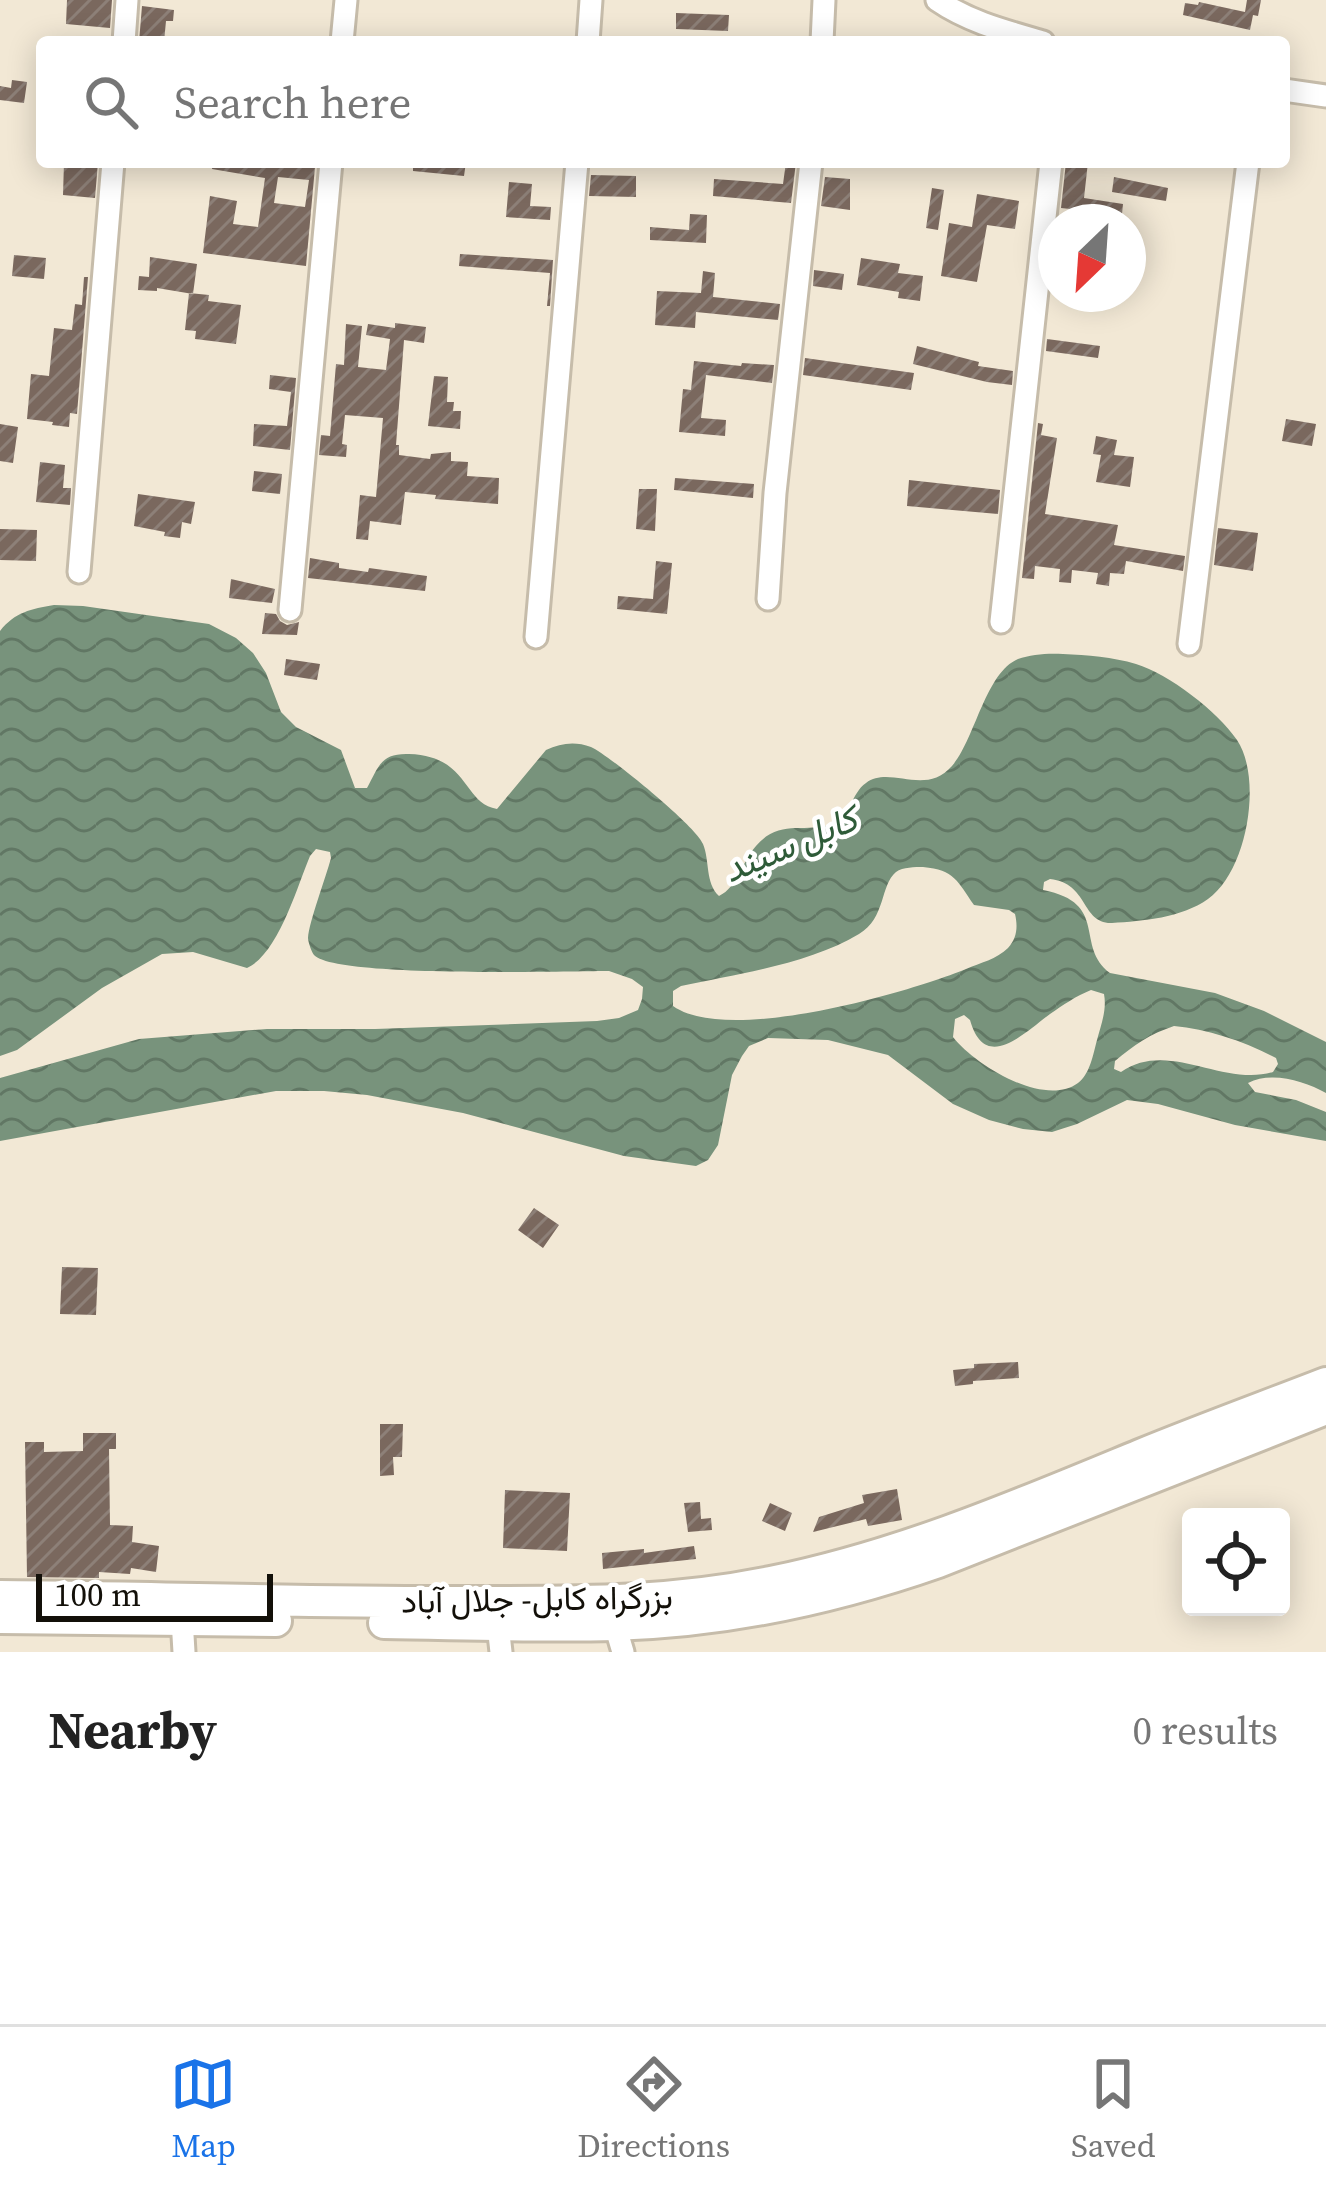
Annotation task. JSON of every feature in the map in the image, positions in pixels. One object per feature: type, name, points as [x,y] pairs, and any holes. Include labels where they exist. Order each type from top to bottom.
[{"type":"highway","name":"بزرگراه کابل- جلال آباد","points":[[0,1596],[363,1603],[635,1601],[871,1572],[1185,1436],[1326,1383]]},
{"type":"highway","name":"بزرگراه کابل- جلال آباد","points":[[0,1618],[182,1619],[500,1638],[619,1639],[746,1611],[871,1572],[1326,1409]]},
{"type":"street","points":[[124,36],[127,0]]},
{"type":"street","points":[[343,36],[346,0]]},
{"type":"street","points":[[588,36],[591,0]]},
{"type":"street","points":[[822,36],[824,0]]},
{"type":"street","points":[[937,0],[955,13],[1022,36]]},
{"type":"street","points":[[1290,91],[1326,96]]},
{"type":"street","points":[[79,572],[113,168]]},
{"type":"street","points":[[290,610],[330,168]]},
{"type":"street","points":[[536,637],[576,168]]},
{"type":"street","points":[[768,599],[810,168]]},
{"type":"street","points":[[1000,622],[1050,168]]},
{"type":"street","points":[[1189,644],[1246,168]]},
{"type":"street","points":[[182,1619],[184,1652]]},
{"type":"water","name":"کابل سيند","points":[[54,605],[209,624],[236,638],[266,673],[281,712],[296,727],[341,750],[355,788],[367,788],[382,762],[409,754],[444,763],[477,798],[497,809],[546,750],[568,744],[591,747],[652,792],[697,835],[719,896],[731,886],[756,846],[774,832],[838,821],[861,787],[875,778],[919,780],[942,775],[960,755],[997,678],[1018,659],[1081,655],[1149,669],[1205,706],[1237,740],[1245,757],[1250,800],[1233,868],[1208,899],[1174,914],[1136,921],[1102,922],[1063,882],[1050,879],[1043,890],[1077,905],[1094,950],[1110,973],[1215,993],[1326,1042],[1326,1093],[1288,1079],[1248,1083],[1255,1092],[1326,1112],[1326,1141],[1127,1100],[1052,1132],[1023,1129],[953,1104],[888,1055],[828,1040],[768,1038],[749,1046],[742,1056],[732,1075],[718,1145],[708,1160],[696,1166],[624,1156],[463,1113],[324,1091],[276,1091],[0,1141],[0,1078],[139,1039],[267,1029],[597,1021],[638,1010],[642,999],[643,987],[609,971],[405,970],[331,962],[314,955],[309,931],[331,858],[330,852],[316,849],[277,935],[247,968],[193,952],[162,954],[102,988],[17,1050],[0,1056],[0,631],[18,615]],"holes":[[[923,867],[949,874],[974,905],[1015,914],[1016,932],[1008,948],[939,979],[818,1011],[734,1020],[699,1017],[673,1006],[673,991],[681,986],[795,960],[859,934],[874,919],[896,872]],[[1091,990],[1104,994],[1103,1017],[1085,1075],[1064,1089],[1029,1087],[1011,1080],[977,1060],[953,1037],[955,1019],[964,1015],[977,1036],[995,1047],[1017,1039]],[[1174,1026],[1187,1028],[1252,1047],[1276,1058],[1278,1064],[1273,1072],[1254,1075],[1157,1060],[1121,1072],[1114,1069],[1115,1061],[1150,1036]]]},
{"type":"building","points":[[67,0],[112,0],[110,28],[66,24]]},
{"type":"building","points":[[1247,0],[1261,0],[1250,30],[1183,15],[1185,3],[1199,2],[1245,12]]},
{"type":"building","points":[[142,6],[174,10],[173,21],[166,21],[165,36],[140,36]]},
{"type":"building","points":[[676,13],[729,15],[728,31],[676,29]]},
{"type":"building","points":[[12,80],[27,82],[24,103],[0,100],[0,86],[11,88]]},
{"type":"building","points":[[64,168],[98,168],[95,198],[63,195]]},
{"type":"building","points":[[212,168],[315,168],[306,266],[203,253],[210,196],[237,201],[233,224],[258,227],[265,178]],"holes":[[[278,177],[309,180],[305,207],[274,203]]]},
{"type":"building","points":[[413,168],[465,168],[464,176]]},
{"type":"building","points":[[785,168],[795,168],[791,203],[713,196],[714,179],[783,184]]},
{"type":"building","points":[[1065,168],[1087,168],[1084,198],[1123,204],[1061,204]]},
{"type":"building","points":[[591,175],[636,176],[636,197],[589,196]]},
{"type":"building","points":[[825,177],[850,179],[850,210],[821,206]]},
{"type":"building","points":[[1114,177],[1168,188],[1166,201],[1112,192]]},
{"type":"building","points":[[509,182],[532,184],[530,206],[551,207],[550,220],[506,217]]},
{"type":"building","points":[[932,188],[944,190],[938,230],[926,228]]},
{"type":"building","points":[[977,194],[1019,201],[1015,229],[987,225],[977,282],[941,276],[949,223],[972,227]]},
{"type":"building","points":[[690,214],[707,215],[706,243],[650,240],[650,227],[689,230]]},
{"type":"building","points":[[460,254],[553,260],[550,306],[550,273],[459,266]]},
{"type":"building","points":[[14,255],[46,258],[44,279],[12,276]]},
{"type":"building","points":[[150,257],[197,264],[193,294],[138,290],[139,276],[149,277]]},
{"type":"building","points":[[861,258],[900,264],[898,273],[923,276],[920,301],[857,285]]},
{"type":"building","points":[[814,270],[844,274],[842,290],[813,286]]},
{"type":"building","points":[[703,271],[715,273],[713,297],[780,304],[778,320],[696,312],[695,328],[655,325],[657,291],[701,293]]},
{"type":"building","points":[[84,277],[88,277],[77,414],[70,413],[69,427],[27,419],[31,374],[49,376],[54,328],[72,330],[75,304],[82,305]]},
{"type":"building","points":[[189,293],[241,305],[236,344],[195,339],[196,331],[185,330]]},
{"type":"building","points":[[395,323],[426,327],[424,343],[404,340],[399,455],[430,459],[431,454],[451,452],[451,461],[468,462],[467,476],[499,478],[498,504],[405,492],[401,525],[370,521],[368,540],[356,539],[360,495],[376,497],[383,418],[345,415],[342,444],[347,445],[346,457],[319,455],[321,435],[330,436],[336,364],[344,365],[346,324],[362,326],[358,367],[386,370],[390,339],[366,335],[368,324],[395,328]]},
{"type":"building","points":[[1047,339],[1100,346],[1098,358],[1046,351]]},
{"type":"building","points":[[917,346],[979,362],[978,366],[1013,371],[1012,385],[913,364]]},
{"type":"building","points":[[805,358],[914,373],[911,390],[803,375]]},
{"type":"building","points":[[694,361],[774,365],[772,383],[706,375],[701,418],[726,420],[725,436],[679,432],[683,389],[691,390]]},
{"type":"building","points":[[270,375],[296,378],[290,450],[253,446],[254,424],[287,426],[291,392],[269,389]]},
{"type":"building","points":[[434,376],[448,377],[447,402],[454,402],[453,411],[461,411],[460,429],[428,426]]},
{"type":"building","points":[[1286,419],[1316,424],[1312,446],[1282,441]]},
{"type":"building","points":[[1038,423],[1043,424],[1041,435],[1057,438],[1045,514],[1118,525],[1114,545],[1185,556],[1183,571],[1126,561],[1124,574],[1110,573],[1109,586],[1096,584],[1098,573],[1072,570],[1071,583],[1059,582],[1060,569],[1035,566],[1034,579],[1022,578]]},
{"type":"building","points":[[0,424],[18,427],[13,463],[0,461]]},
{"type":"building","points":[[1096,436],[1117,440],[1114,455],[1134,457],[1130,487],[1096,482],[1101,455],[1093,454]]},
{"type":"building","points":[[40,462],[65,465],[63,488],[71,488],[70,505],[36,502]]},
{"type":"building","points":[[254,471],[282,474],[280,494],[252,491]]},
{"type":"building","points":[[675,478],[754,484],[753,498],[674,490]]},
{"type":"building","points":[[909,480],[1000,490],[998,514],[907,506]]},
{"type":"building","points":[[639,489],[657,489],[655,531],[636,529]]},
{"type":"building","points":[[138,494],[195,502],[191,524],[182,522],[180,538],[134,526]]},
{"type":"building","points":[[1218,528],[1258,533],[1253,571],[1214,565]]},
{"type":"building","points":[[0,529],[37,530],[36,561],[0,560]]},
{"type":"building","points":[[310,558],[339,563],[339,568],[427,576],[425,591],[308,578]]},
{"type":"building","points":[[656,561],[672,563],[667,614],[617,609],[618,596],[653,599]]},
{"type":"building","points":[[231,579],[275,589],[272,603],[229,598]]},
{"type":"building","points":[[265,613],[276,614],[287,625],[299,622],[297,635],[262,634]]},
{"type":"building","points":[[286,659],[320,664],[317,680],[284,675]]},
{"type":"building","points":[[534,1208],[559,1225],[543,1248],[518,1230]]},
{"type":"building","points":[[62,1267],[98,1268],[96,1315],[60,1314]]},
{"type":"building","points":[[1018,1362],[1019,1378],[955,1386],[953,1370]]},
{"type":"building","points":[[380,1424],[403,1424],[402,1457],[393,1457],[394,1475],[380,1476]]},
{"type":"building","points":[[83,1433],[116,1433],[116,1449],[109,1449],[110,1525],[133,1526],[132,1542],[159,1546],[156,1572],[131,1568],[130,1574],[99,1572],[99,1578],[27,1577],[25,1442],[44,1442],[44,1452],[83,1451]]},
{"type":"building","points":[[897,1489],[902,1520],[868,1526],[866,1519],[813,1532],[819,1517],[864,1503],[862,1495]]},
{"type":"building","points":[[505,1490],[570,1493],[567,1551],[503,1548]]},
{"type":"building","points":[[700,1502],[701,1519],[711,1518],[712,1530],[688,1532],[684,1503]]},
{"type":"building","points":[[770,1503],[792,1513],[785,1531],[762,1521]]},
{"type":"building","points":[[694,1546],[696,1559],[603,1569],[602,1553]]}]
